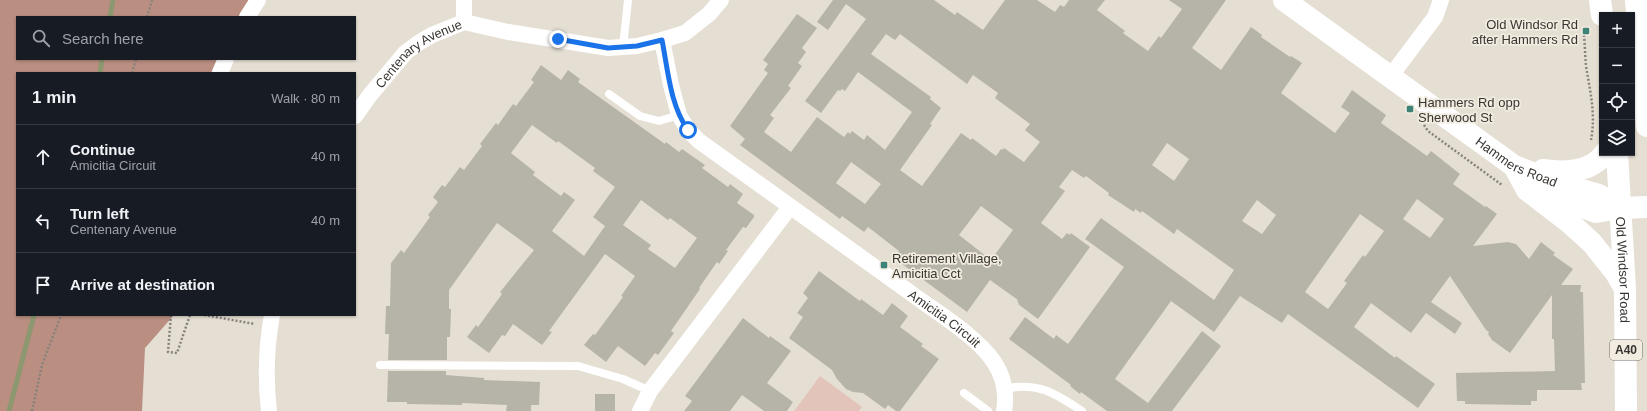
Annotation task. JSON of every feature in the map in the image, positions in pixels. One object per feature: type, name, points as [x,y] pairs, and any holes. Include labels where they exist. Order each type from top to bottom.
[{"type":"main road","name":"Hammers Road","points":[[1284,0],[1514,166],[1558,183],[1599,195],[1621,208]]},
{"type":"main road","points":[[1600,0],[1602,12]]},
{"type":"main road","points":[[1636,0],[1647,126]]},
{"type":"main road","points":[[1514,166],[1563,172],[1578,170],[1592,165],[1598,147]]},
{"type":"main road","name":"Old Windsor Road","points":[[1617,156],[1625,289],[1626,411]]},
{"type":"main road","points":[[1514,166],[1527,190],[1570,222],[1592,244],[1616,272],[1625,289]]},
{"type":"main road","points":[[1621,208],[1647,207]]},
{"type":"street","points":[[247,16],[258,0]]},
{"type":"street","points":[[464,0],[464,22]]},
{"type":"street","name":"Centenary Avenue","points":[[356,115],[370,95],[406,52],[432,35],[464,22],[508,32],[608,48],[637,46],[662,40],[685,32],[709,14],[722,0]]},
{"type":"street","points":[[1390,77],[1435,17],[1441,0]]},
{"type":"street","name":"Amicitia Circuit","points":[[662,40],[679,115],[688,130],[699,141],[984,349],[994,362],[1001,376],[1005,389],[1004,411]]},
{"type":"street","points":[[220,72],[226,60]]},
{"type":"street","points":[[640,411],[650,391],[790,207]]},
{"type":"street","points":[[269,411],[266,386],[266,360],[271,321]]},
{"type":"lane","points":[[622,47],[628,0]]},
{"type":"lane","points":[[609,94],[640,116],[659,121],[679,115]]},
{"type":"lane","points":[[380,365],[578,366],[622,379],[650,391]]},
{"type":"lane","points":[[1005,389],[1020,386],[1045,389],[1082,411]]},
{"type":"lane","points":[[964,393],[988,411]]},
{"type":"path","points":[[147,16],[152,0]]},
{"type":"path","points":[[1584,35],[1586,66],[1592,94],[1593,131],[1598,147]]},
{"type":"path","points":[[132,72],[136,60]]},
{"type":"path","points":[[32,411],[42,365],[61,316]]},
{"type":"path","points":[[171,316],[168,352],[177,353],[190,316]]},
{"type":"path","points":[[215,316],[271,321]]},
{"type":"shaded area","points":[[0,0],[249,0],[240,16],[16,16],[16,60],[217,60],[211,72],[16,72],[16,316],[173,316],[145,348],[142,411],[0,411]]},
{"type":"shaded area","points":[[820,376],[862,407],[859,411],[794,411]]},
{"type":"building","points":[[833,0],[934,0],[955,15],[957,12],[983,30],[1005,0],[1037,0],[1055,12],[1060,5],[1064,7],[1069,0],[1105,0],[1097,10],[1125,31],[1123,33],[1148,51],[1159,36],[1161,38],[1182,9],[1169,0],[1226,0],[1192,48],[1221,70],[1251,27],[1262,35],[1261,37],[1290,57],[1291,56],[1302,63],[1281,93],[1335,133],[1350,113],[1341,107],[1352,90],[1386,115],[1381,123],[1427,156],[1431,151],[1460,174],[1453,184],[1497,214],[1473,246],[1508,242],[1516,244],[1529,259],[1541,242],[1555,253],[1553,255],[1573,269],[1561,285],[1581,285],[1580,292],[1583,292],[1585,383],[1581,383],[1582,390],[1537,390],[1537,401],[1531,401],[1531,405],[1465,404],[1465,401],[1457,401],[1456,373],[1555,371],[1554,339],[1552,339],[1552,295],[1510,353],[1492,340],[1488,334],[1489,332],[1486,330],[1450,276],[1431,302],[1462,323],[1455,334],[1426,313],[1411,333],[1371,303],[1354,327],[1395,358],[1396,356],[1435,384],[1418,408],[1288,314],[1282,323],[1240,296],[1214,332],[1171,301],[1115,379],[1148,403],[1202,331],[1221,346],[1172,411],[1107,411],[1081,392],[1080,394],[1070,386],[1071,385],[1009,339],[1025,317],[1054,339],[1056,335],[1068,344],[1124,267],[1085,239],[1101,218],[1214,300],[1234,270],[1177,229],[1174,234],[1142,211],[1141,213],[1135,209],[1134,212],[1108,195],[1109,193],[1086,176],[1084,178],[1072,170],[1059,187],[1065,191],[1041,223],[1062,239],[1067,233],[1070,235],[1071,233],[1090,247],[1038,319],[1018,304],[1018,300],[990,280],[967,312],[894,258],[899,251],[868,227],[864,232],[842,216],[840,219],[740,145],[745,139],[730,126],[768,73],[764,70],[768,64],[763,60],[797,14],[817,28],[802,48],[806,52],[798,63],[802,66],[788,86],[791,88],[770,115],[774,118],[764,132],[791,152],[817,117],[844,137],[848,132],[850,134],[852,131],[864,140],[867,135],[885,150],[912,112],[858,72],[845,91],[842,89],[840,91],[838,90],[821,113],[805,101],[866,19],[846,4],[828,30],[817,22]],"holes":[[[886,34],[895,40],[900,34],[967,84],[973,75],[998,93],[995,98],[1030,124],[1025,130],[1040,142],[1024,162],[1004,148],[1002,150],[1001,149],[996,156],[972,138],[971,140],[961,133],[922,186],[900,170],[932,125],[930,124],[941,108],[930,99],[931,97],[871,54]],[[1167,143],[1189,159],[1174,181],[1152,165]],[[851,162],[881,184],[865,204],[836,183]],[[1417,199],[1444,219],[1430,238],[1403,219]],[[1257,200],[1276,215],[1262,234],[1242,221]],[[981,206],[1013,230],[991,260],[959,235]],[[1360,214],[1384,231],[1365,257],[1363,255],[1344,281],[1347,283],[1328,309],[1305,292]]]},
{"type":"building","points":[[541,65],[561,80],[568,70],[580,79],[578,82],[665,144],[666,142],[679,152],[682,149],[705,165],[702,168],[728,187],[730,184],[743,194],[737,203],[754,215],[754,217],[746,228],[743,227],[726,250],[728,251],[719,264],[717,262],[671,331],[674,333],[658,355],[655,353],[645,366],[618,346],[606,362],[584,345],[593,334],[595,335],[623,297],[621,296],[635,276],[605,254],[549,331],[552,332],[542,345],[513,324],[505,336],[502,335],[489,353],[467,337],[476,325],[478,327],[502,294],[500,292],[534,250],[497,223],[449,290],[449,309],[451,309],[450,337],[447,337],[447,360],[388,360],[389,334],[385,334],[386,306],[390,306],[391,263],[401,250],[404,253],[430,217],[428,215],[438,202],[433,197],[442,185],[445,187],[460,167],[464,170],[482,146],[480,144],[496,123],[498,125],[513,104],[516,106],[534,82],[531,80]],"holes":[[[532,125],[557,143],[558,141],[595,168],[593,171],[615,187],[593,217],[605,226],[584,256],[552,231],[575,200],[564,192],[561,196],[533,175],[535,172],[511,153]],[[641,200],[668,220],[670,218],[697,238],[675,268],[648,249],[651,245],[623,225]]]},
{"type":"building","points":[[819,271],[860,301],[861,299],[883,315],[892,303],[908,316],[900,327],[923,344],[921,346],[939,359],[900,411],[896,411],[888,405],[885,409],[863,393],[853,392],[846,389],[837,379],[832,370],[789,338],[803,317],[797,313],[808,298],[803,293]]},
{"type":"building","points":[[743,318],[769,338],[770,336],[791,351],[767,383],[793,402],[787,411],[764,411],[742,395],[730,411],[684,411],[692,401],[685,396]]},
{"type":"building","points":[[388,371],[446,371],[446,375],[484,378],[484,380],[540,382],[539,405],[531,405],[531,411],[506,411],[507,405],[462,403],[462,405],[407,404],[407,402],[387,402]]},
{"type":"building","points":[[595,394],[615,394],[615,411],[595,411]]},
{"type":"waterway","points":[[110,16],[113,0]]},
{"type":"waterway","points":[[100,72],[102,60]]},
{"type":"waterway","points":[[9,411],[34,316]]},
{"type":"place","name":"Old Windsor Rd after Hammers Rd","points":[[1586,31]]},
{"type":"place","name":"Hammers Rd opp Sherwood St","points":[[1410,109]]},
{"type":"place","name":"Retirement Village, Amicitia Cct","points":[[884,265]]},
{"type":"route","points":[[558,39],[608,48],[646,45],[662,40],[676,105],[681,120],[688,130]]}]
